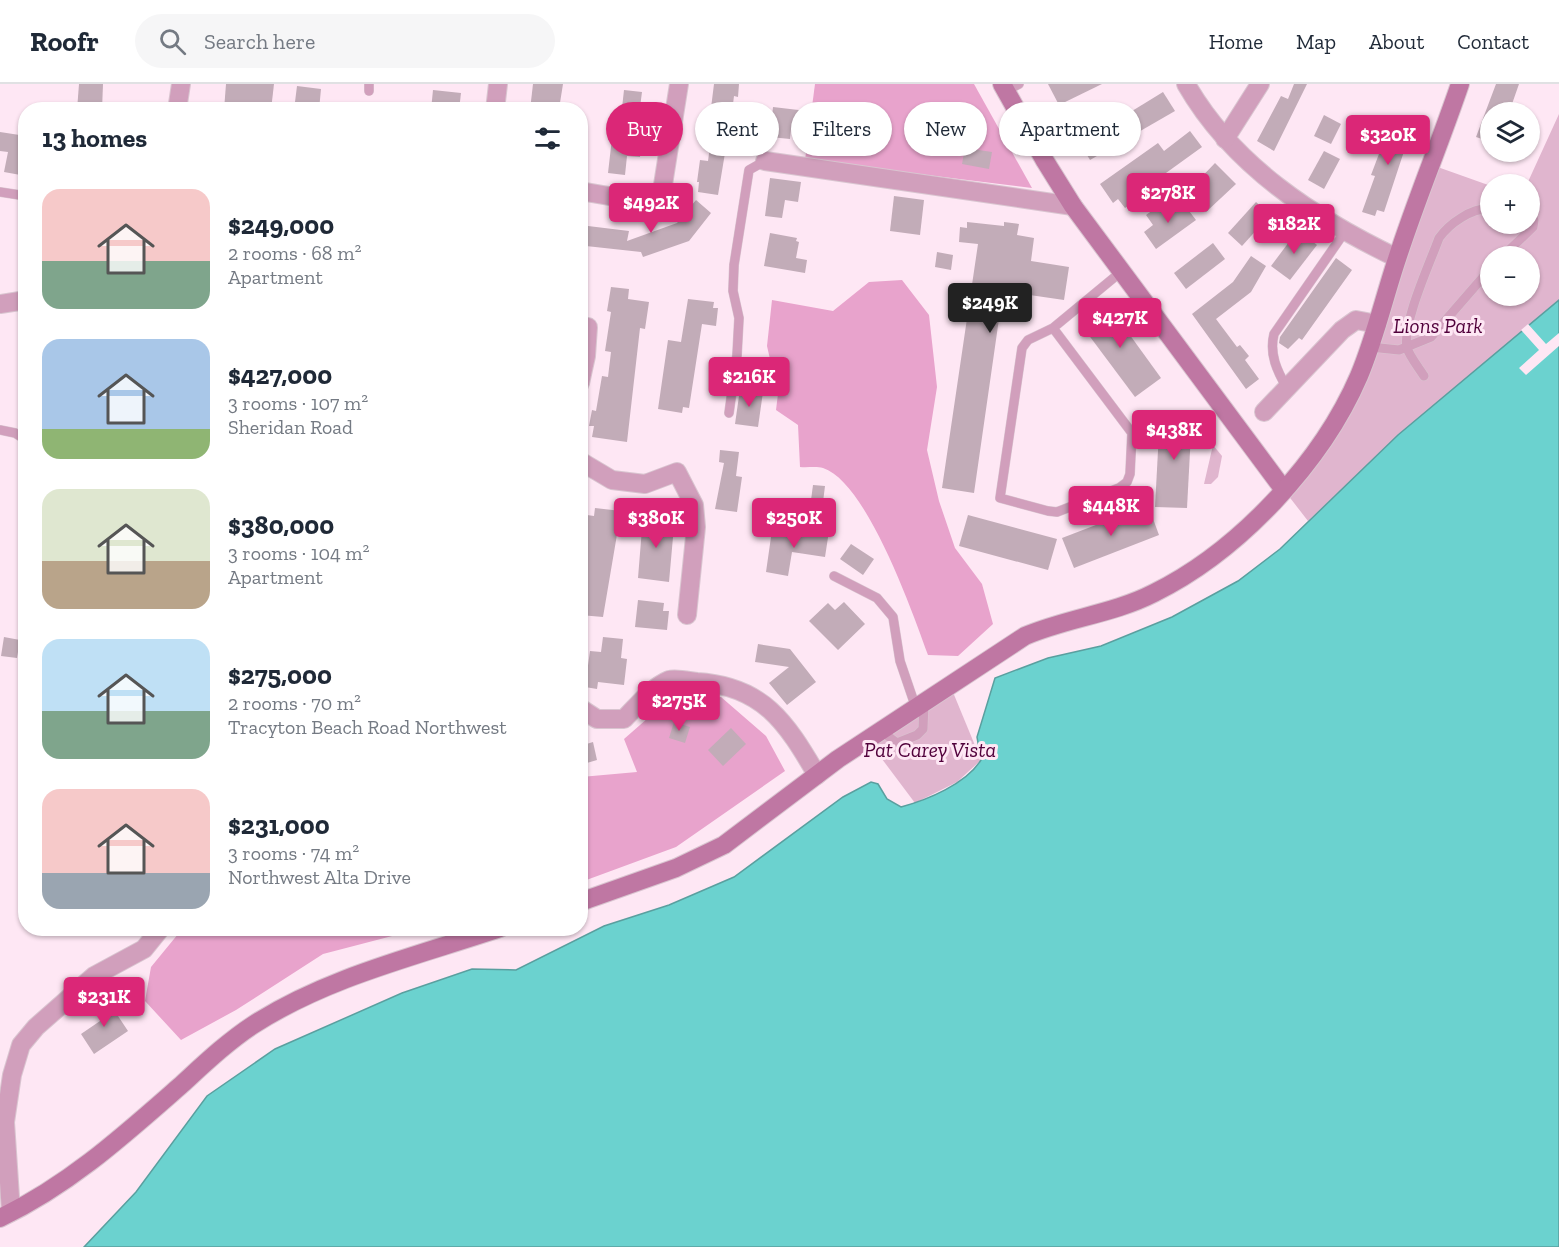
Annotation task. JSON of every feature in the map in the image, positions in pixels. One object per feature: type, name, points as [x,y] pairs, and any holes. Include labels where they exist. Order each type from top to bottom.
[{"type":"main road","points":[[588,899],[676,868],[716,850],[748,830],[816,776],[880,730],[1025,636],[1043,628],[1130,603],[1177,580],[1224,546],[1284,490],[1309,463],[1332,430],[1356,384],[1370,347],[1397,258],[1460,84]]},
{"type":"main road","points":[[1009,86],[1073,206],[1284,490]]},
{"type":"main road","points":[[6,1215],[77,1174],[237,1037],[288,1004],[369,972],[476,936]]},
{"type":"street","points":[[178,102],[180,84]]},
{"type":"street","points":[[496,102],[498,84]]},
{"type":"street","points":[[588,192],[638,201],[662,191],[679,84]]},
{"type":"street","points":[[1186,84],[1225,139],[1261,174],[1344,233],[1397,258]]},
{"type":"street","points":[[1225,139],[1260,84]]},
{"type":"street","points":[[765,161],[1073,206]]},
{"type":"street","points":[[0,304],[18,301]]},
{"type":"street","points":[[1264,412],[1342,330],[1356,320],[1377,324]]},
{"type":"street","points":[[588,467],[612,480],[645,484],[677,472],[694,505],[696,527],[687,615]]},
{"type":"street","points":[[588,713],[597,718],[624,719],[647,696],[670,680],[716,683],[762,700],[796,739],[816,776]]},
{"type":"street","points":[[6,1215],[5,1122],[12,1075],[21,1045],[36,1027],[94,976],[144,949],[155,936]]},
{"type":"lane","points":[[729,413],[737,355],[739,318],[733,291],[741,214],[749,170],[765,161]]},
{"type":"lane","points":[[0,192],[18,195]]},
{"type":"lane","points":[[1425,376],[1407,348],[1414,305],[1439,238],[1445,229],[1462,218],[1480,211]]},
{"type":"lane","points":[[1287,388],[1274,360],[1272,344],[1274,334],[1344,233]]},
{"type":"lane","points":[[1513,246],[1526,234]]},
{"type":"lane","points":[[1053,327],[1132,433],[1132,439],[1130,474],[1127,482],[1119,488],[1057,512],[1048,512],[1000,498],[1023,348],[1028,340],[1053,327],[1122,271]]},
{"type":"lane","points":[[1370,347],[1399,350],[1431,337],[1480,281]]},
{"type":"lane","points":[[0,430],[18,435]]},
{"type":"lane","points":[[834,576],[877,598],[893,617],[900,661],[920,705]]},
{"type":"green space","name":"Lions Park","points":[[1559,114],[1559,300],[1398,435],[1308,521],[1284,490],[1332,431],[1432,165],[1480,182],[1480,234],[1540,234],[1540,174],[1532,174],[1537,162],[1540,162],[1540,156]]},
{"type":"green space","points":[[1213,445],[1222,456],[1218,477],[1211,484],[1204,484]]},
{"type":"green space","name":"Pat Carey Vista","points":[[950,685],[981,760],[957,782],[915,803],[867,739]]},
{"type":"shaded area","points":[[815,84],[974,84],[984,102],[904,102],[904,156],[987,156],[987,107],[999,129],[999,156],[1014,156],[1032,188],[805,160],[806,156],[892,156],[892,102],[813,102]]},
{"type":"shaded area","points":[[902,280],[929,315],[937,387],[927,450],[939,501],[955,548],[982,584],[993,624],[958,656],[928,655],[886,551],[856,497],[840,478],[823,468],[800,467],[798,425],[776,410],[778,394],[767,346],[772,300],[833,311],[869,282]]},
{"type":"shaded area","points":[[721,697],[766,736],[785,771],[676,847],[588,879],[588,776],[637,772],[624,739],[664,704]]},
{"type":"shaded area","points":[[176,936],[392,936],[323,954],[236,1010],[181,1040],[145,1001],[151,967]]},
{"type":"water","points":[[1559,300],[1559,1247],[84,1247],[136,1192],[207,1096],[275,1049],[402,993],[472,969],[516,970],[604,926],[669,905],[734,877],[843,797],[871,782],[878,784],[887,799],[901,807],[956,784],[981,760],[977,737],[995,678],[1048,658],[1101,646],[1172,617],[1238,581],[1280,549],[1398,435]]},
{"type":"pier","points":[[1528,324],[1546,344],[1559,333],[1559,346],[1526,375],[1519,368],[1539,350],[1521,330]]},
{"type":"building","points":[[79,84],[103,84],[102,102],[78,102]]},
{"type":"building","points":[[226,84],[274,84],[272,102],[225,102]]},
{"type":"building","points":[[533,84],[563,84],[560,102],[531,102]]},
{"type":"building","points":[[714,84],[739,84],[738,97],[734,96],[733,102],[712,102]]},
{"type":"building","points":[[1048,84],[1102,84],[1065,102],[1057,102]]},
{"type":"building","points":[[1294,84],[1307,84],[1274,151],[1257,141],[1281,96],[1288,99]]},
{"type":"building","points":[[1496,84],[1519,84],[1513,102],[1489,102]]},
{"type":"building","points":[[297,86],[321,89],[320,102],[295,102]]},
{"type":"building","points":[[433,90],[461,93],[460,102],[432,102]]},
{"type":"building","points":[[624,90],[642,92],[641,102],[623,102]]},
{"type":"building","points":[[1163,92],[1175,111],[1141,131],[1141,106]]},
{"type":"building","points":[[779,108],[791,109],[790,139],[779,138]]},
{"type":"building","points":[[1324,115],[1341,124],[1331,144],[1314,136]]},
{"type":"building","points":[[1393,117],[1413,124],[1384,212],[1377,210],[1375,216],[1362,212],[1375,176],[1371,175]]},
{"type":"building","points":[[1480,126],[1480,138],[1476,137]]},
{"type":"building","points":[[1190,131],[1202,147],[1141,191],[1143,195],[1125,208],[1118,199],[1113,203],[1100,184],[1158,143],[1164,151]]},
{"type":"building","points":[[0,132],[18,135],[18,175],[4,172],[8,152],[0,151]]},
{"type":"building","points":[[987,151],[992,152],[989,169],[962,164],[964,156],[987,156]]},
{"type":"building","points":[[1324,151],[1340,159],[1324,189],[1308,180]]},
{"type":"building","points":[[610,156],[627,156],[625,175],[608,173]]},
{"type":"building","points":[[709,156],[724,156],[718,195],[698,192],[700,160],[708,161]]},
{"type":"building","points":[[1215,163],[1236,184],[1206,212],[1191,198],[1197,193],[1192,187]]},
{"type":"building","points":[[770,178],[801,182],[798,202],[785,200],[782,218],[765,216]]},
{"type":"building","points":[[894,196],[924,200],[920,235],[890,231]]},
{"type":"building","points":[[696,200],[711,213],[689,241],[643,257],[641,252],[588,246],[588,226],[629,231],[627,241],[677,223]]},
{"type":"building","points":[[1256,202],[1270,215],[1242,246],[1228,233]]},
{"type":"building","points":[[1183,203],[1196,220],[1156,249],[1144,232],[1153,225],[1146,215],[1160,205],[1167,215]]},
{"type":"building","points":[[967,222],[1004,226],[1004,222],[1019,224],[1017,235],[1034,238],[1031,261],[1069,267],[1064,300],[1003,291],[974,493],[942,488],[978,244],[959,242],[960,227],[967,228]]},
{"type":"building","points":[[1298,230],[1317,245],[1290,280],[1271,266]]},
{"type":"building","points":[[770,233],[797,238],[796,241],[799,242],[796,258],[807,260],[805,273],[764,266]]},
{"type":"building","points":[[1213,243],[1225,259],[1186,289],[1174,273]]},
{"type":"building","points":[[937,252],[953,255],[951,270],[935,267]]},
{"type":"building","points":[[1251,256],[1266,266],[1251,292],[1216,319],[1237,347],[1240,345],[1249,356],[1245,360],[1259,379],[1246,389],[1192,314],[1233,282]]},
{"type":"building","points":[[1336,258],[1352,270],[1302,340],[1299,338],[1288,349],[1279,343],[1280,337]]},
{"type":"building","points":[[611,287],[629,289],[628,299],[649,302],[645,329],[640,328],[627,442],[592,437],[594,426],[589,426],[592,410],[596,411],[602,376],[608,377],[611,352],[605,351],[611,312],[607,311]]},
{"type":"building","points":[[688,299],[714,302],[713,308],[718,308],[716,326],[702,324],[689,408],[683,407],[682,413],[658,409],[668,340],[681,342]]},
{"type":"building","points":[[1106,302],[1161,378],[1135,397],[1079,322]]},
{"type":"building","points":[[740,389],[763,392],[758,427],[735,424]]},
{"type":"building","points":[[1160,413],[1192,414],[1187,508],[1155,507]]},
{"type":"building","points":[[720,450],[739,452],[736,476],[742,477],[737,512],[715,509],[724,463],[719,462]]},
{"type":"building","points":[[813,485],[825,486],[823,502],[811,500]]},
{"type":"building","points":[[1148,505],[1159,535],[1074,568],[1062,538]]},
{"type":"building","points":[[595,508],[621,511],[603,617],[588,616],[588,515],[594,516]]},
{"type":"building","points":[[968,515],[1057,539],[1048,570],[959,546]]},
{"type":"building","points":[[643,516],[668,519],[667,525],[674,526],[669,582],[638,578]]},
{"type":"building","points":[[812,529],[829,531],[825,557],[792,552],[788,576],[766,572],[772,530],[811,536]]},
{"type":"building","points":[[851,544],[874,559],[863,575],[840,559]]},
{"type":"building","points":[[638,600],[664,603],[663,611],[669,611],[667,630],[635,627]]},
{"type":"building","points":[[844,602],[865,624],[838,650],[809,621],[828,603],[835,610]]},
{"type":"building","points":[[4,637],[18,640],[17,658],[1,656]]},
{"type":"building","points":[[603,637],[623,639],[621,658],[627,659],[624,685],[598,682],[597,689],[588,688],[590,651],[601,652]]},
{"type":"building","points":[[758,644],[790,649],[816,682],[787,705],[769,683],[789,667],[755,662]]},
{"type":"building","points":[[674,722],[690,727],[685,743],[669,738]]},
{"type":"building","points":[[731,728],[746,744],[723,766],[708,750]]},
{"type":"building","points":[[593,742],[597,760],[588,763],[588,744]]},
{"type":"building","points":[[106,998],[128,1031],[94,1054],[81,1034],[103,1019],[94,1006]]}]
